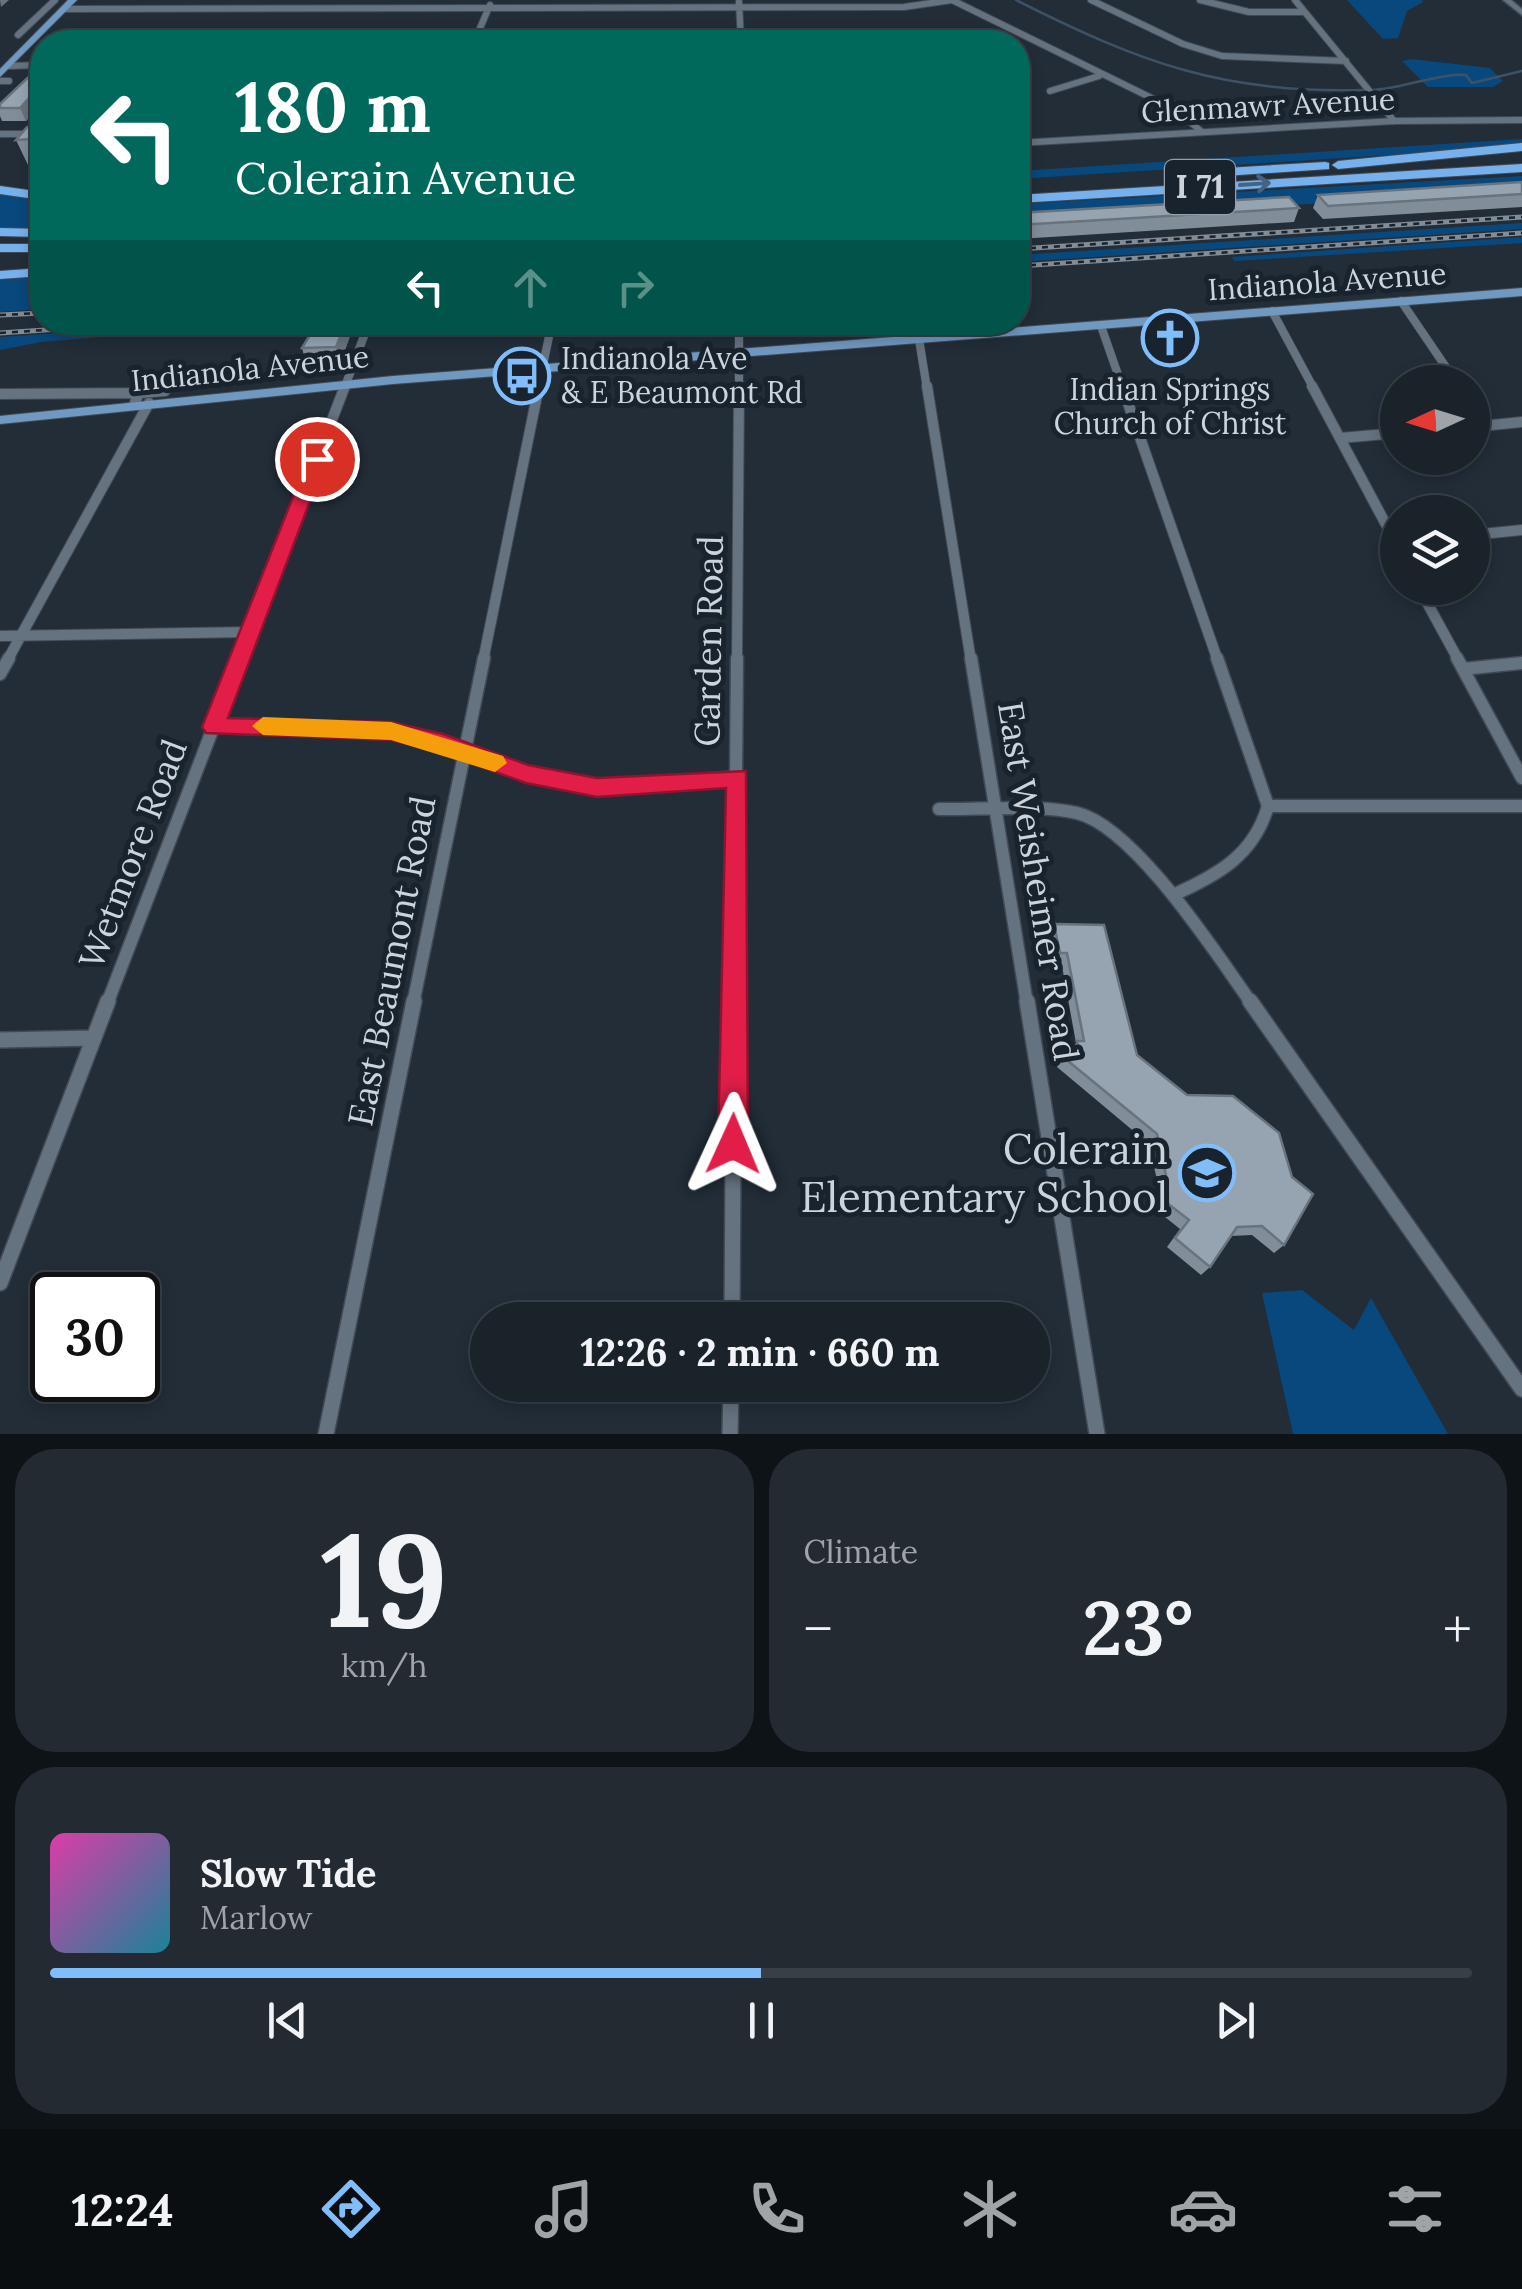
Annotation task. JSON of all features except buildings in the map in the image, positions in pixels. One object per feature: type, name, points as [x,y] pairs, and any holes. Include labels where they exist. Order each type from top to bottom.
[{"type":"highway","name":"I 71","points":[[1030,184],[1522,151]]},
{"type":"highway","name":"I 71","points":[[1030,197],[1522,170]]},
{"type":"highway","points":[[0,190],[30,194]]},
{"type":"highway","points":[[0,232],[30,233]]},
{"type":"highway","points":[[0,248],[30,248]]},
{"type":"highway","points":[[0,275],[30,273]]},
{"type":"main road","points":[[43,30],[64,9],[88,0]]},
{"type":"main road","points":[[1507,0],[1522,13]]},
{"type":"main road","points":[[55,30],[76,5]]},
{"type":"main road","points":[[2,81],[8,66],[30,44]]},
{"type":"main road","points":[[2,81],[30,59]]},
{"type":"main road","name":"Indianola Avenue","points":[[1030,331],[1522,292]]},
{"type":"main road","name":"Indianola Avenue","points":[[0,420],[141,400],[964,335]]},
{"type":"street","points":[[18,35],[55,0]]},
{"type":"street","points":[[229,9],[236,0]]},
{"type":"street","points":[[314,8],[320,0]]},
{"type":"street","points":[[402,8],[406,0]]},
{"type":"street","points":[[76,5],[229,9],[490,4],[915,6],[952,0],[1006,30]]},
{"type":"street","points":[[1091,0],[1182,44],[1216,54],[1261,61],[1346,62]]},
{"type":"street","points":[[1200,0],[1249,12],[1304,12]]},
{"type":"street","points":[[1294,0],[1394,121]]},
{"type":"street","points":[[739,3],[740,30]]},
{"type":"street","points":[[479,30],[490,4]]},
{"type":"street","points":[[1030,42],[1176,110],[1202,132]]},
{"type":"street","points":[[8,66],[30,66]]},
{"type":"street","points":[[1050,90],[1099,76]]},
{"type":"street","name":"Glenmawr Avenue","points":[[1030,142],[1394,121],[1522,120]]},
{"type":"street","points":[[0,134],[30,134]]},
{"type":"street","points":[[1401,301],[1444,365]]},
{"type":"street","points":[[1272,311],[1380,512]]},
{"type":"street","points":[[1101,326],[1268,806],[1263,831],[1226,872],[1172,894]]},
{"type":"street","name":"East Beaumont Road","points":[[326,1434],[549,335]]},
{"type":"street","name":"Garden Road","points":[[732,1302],[740,335]]},
{"type":"street","name":"Wetmore Road","points":[[0,1283],[364,336]]},
{"type":"street","name":"East Weisheimer Road","points":[[919,338],[1097,1434]]},
{"type":"street","points":[[0,394],[141,400],[166,391]]},
{"type":"street","points":[[0,674],[141,400]]},
{"type":"street","points":[[1490,425],[1522,422]]},
{"type":"street","points":[[1340,438],[1380,435]]},
{"type":"street","points":[[1490,533],[1522,530]]},
{"type":"street","points":[[1428,605],[1522,778]]},
{"type":"street","points":[[0,636],[250,632]]},
{"type":"street","points":[[1463,669],[1522,663]]},
{"type":"street","points":[[214,727],[391,731],[465,751],[526,774],[597,788],[738,778]]},
{"type":"street","points":[[1268,806],[1522,806]]},
{"type":"street","points":[[940,809],[1040,809],[1092,818],[1111,830],[1172,894],[1368,1164],[1522,1389]]},
{"type":"street","points":[[0,1040],[94,1038]]},
{"type":"street","points":[[730,1434],[731,1402]]},
{"type":"shaded area","points":[[1347,0],[1423,2],[1407,11],[1398,38],[1383,39]]},
{"type":"shaded area","points":[[1402,61],[1490,68],[1503,81],[1493,87],[1428,87]]},
{"type":"shaded area","points":[[1522,139],[1522,144],[1480,149],[1030,178],[1030,170]]},
{"type":"shaded area","points":[[1522,176],[1522,190],[1030,222],[1030,203]]},
{"type":"shaded area","points":[[0,194],[30,198],[30,229],[0,228]]},
{"type":"shaded area","points":[[1522,223],[1522,229],[1030,261],[1030,254]]},
{"type":"shaded area","points":[[1522,237],[1522,243],[1235,261],[1231,257]]},
{"type":"shaded area","points":[[30,277],[30,310],[0,312],[0,280]]},
{"type":"shaded area","points":[[125,335],[41,342],[0,350],[0,337]]},
{"type":"shaded area","points":[[1302,1290],[1354,1330],[1371,1298],[1448,1434],[1293,1434],[1262,1293]]},
{"type":"waterway","points":[[1016,0],[1102,41],[1183,70],[1267,86],[1363,90]]},
{"type":"waterway","points":[[1374,90],[1455,75],[1466,75],[1472,83],[1522,71]]},
{"type":"railway","points":[[1030,248],[1522,217]]},
{"type":"railway","points":[[1030,265],[1522,233]]},
{"type":"railway","points":[[0,315],[30,314]]},
{"type":"railway","points":[[0,333],[30,331]]},
{"type":"slow traffic","points":[[263,726],[391,731],[495,763]]},
{"type":"place","name":"Indian Springs Church of Christ","points":[[1170,338]]},
{"type":"place","name":"Indianola Ave & E Beaumont Rd","points":[[522,376]]},
{"type":"place","name":"Colerain Elementary School","points":[[1207,1173]]},
{"type":"route","points":[[317,459],[214,727],[310,726],[391,731],[443,744],[526,774],[597,788],[738,778],[733,1144]]}]
